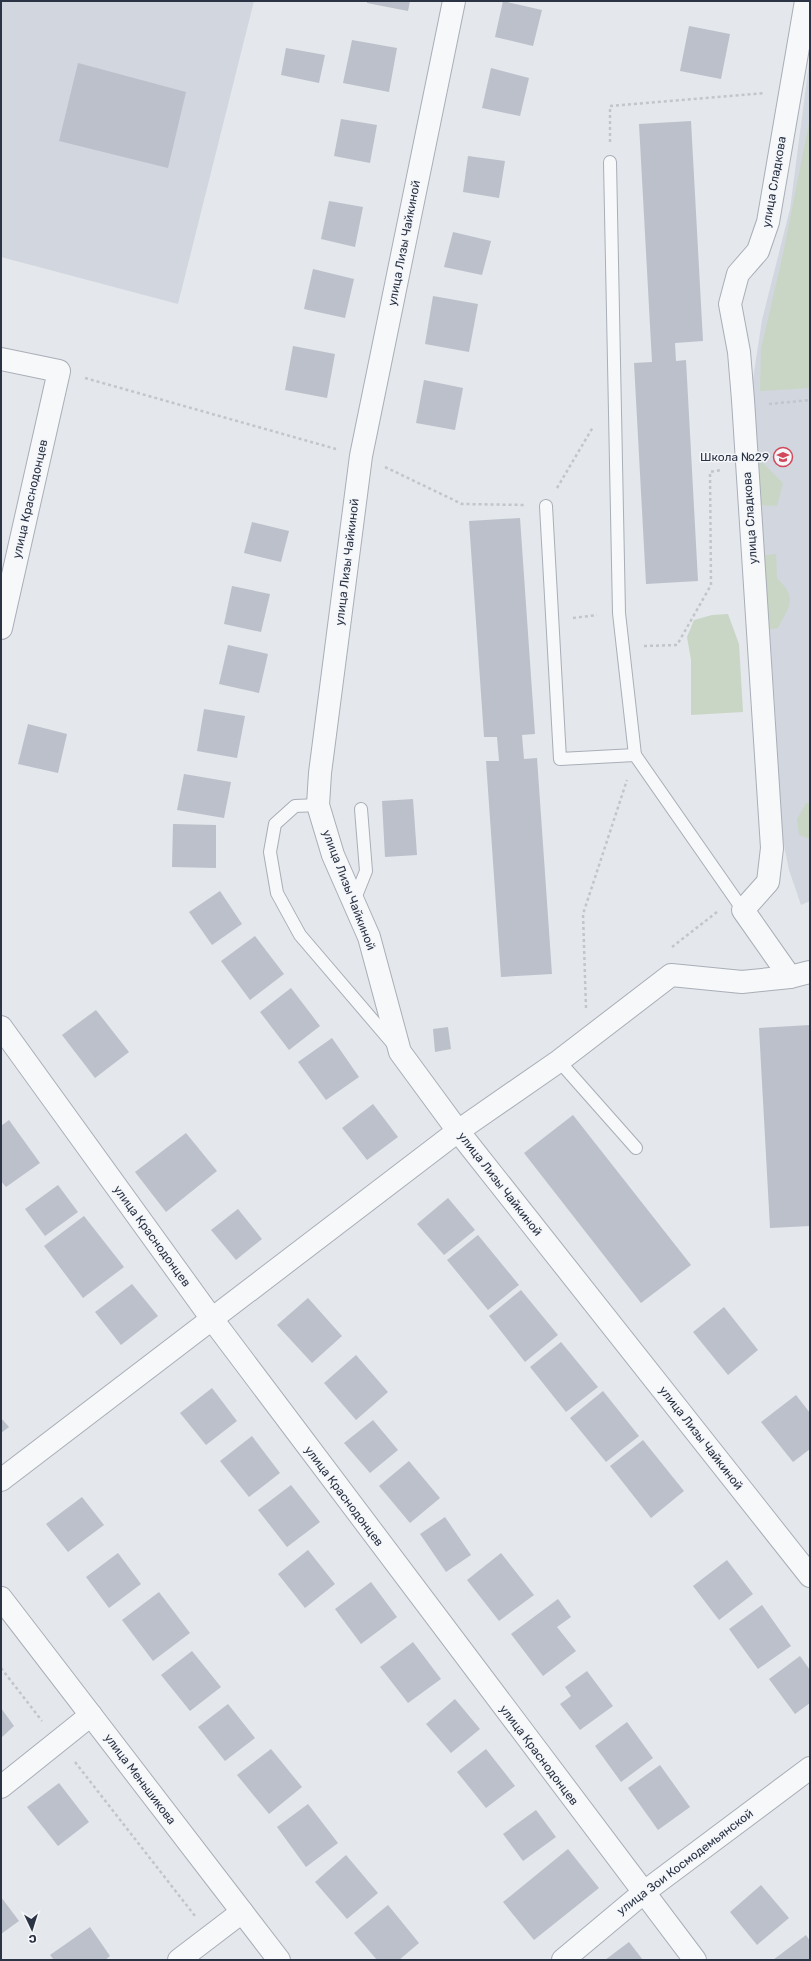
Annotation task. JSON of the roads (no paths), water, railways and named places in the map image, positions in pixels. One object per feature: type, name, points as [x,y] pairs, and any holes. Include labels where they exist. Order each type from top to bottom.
[{"type":"street","name":"улица Лизы Чайкиной","points":[[454,1],[361,456],[320,772],[318,804],[333,855],[369,937],[400,1052],[458,1131],[810,1576]]},
{"type":"street","name":"улица Сладкова","points":[[743,910],[768,882],[772,848],[740,359],[730,304],[738,274],[758,251],[768,222],[806,1]]},
{"type":"street","name":"улица Краснодонцев","points":[[1,359],[59,371],[1,628]]},
{"type":"street","points":[[743,910],[800,975]]},
{"type":"street","points":[[1,1480],[458,1131],[559,1061],[671,975],[742,982],[800,975]]},
{"type":"street","name":"улица Краснодонцев","points":[[1,1027],[212,1319],[643,1893],[695,1960]]},
{"type":"street","name":"улица Меньшикова","points":[[1,1598],[278,1960]]},
{"type":"street","points":[[1,1787],[91,1715]]},
{"type":"street","name":"улица Зои Космодемьянской","points":[[563,1960],[643,1893],[810,1768]]},
{"type":"street","points":[[179,1960],[242,1912]]},
{"type":"lane","points":[[610,162],[619,613],[635,755],[743,910]]},
{"type":"lane","points":[[546,506],[560,759],[635,755]]},
{"type":"lane","points":[[318,804],[295,806],[275,824],[270,852],[277,893],[300,935],[400,1052]]},
{"type":"lane","points":[[354,901],[366,871],[361,809]]},
{"type":"lane","points":[[559,1061],[636,1148]]},
{"type":"place","name":"Школа №29","points":[[783,457]]}]
